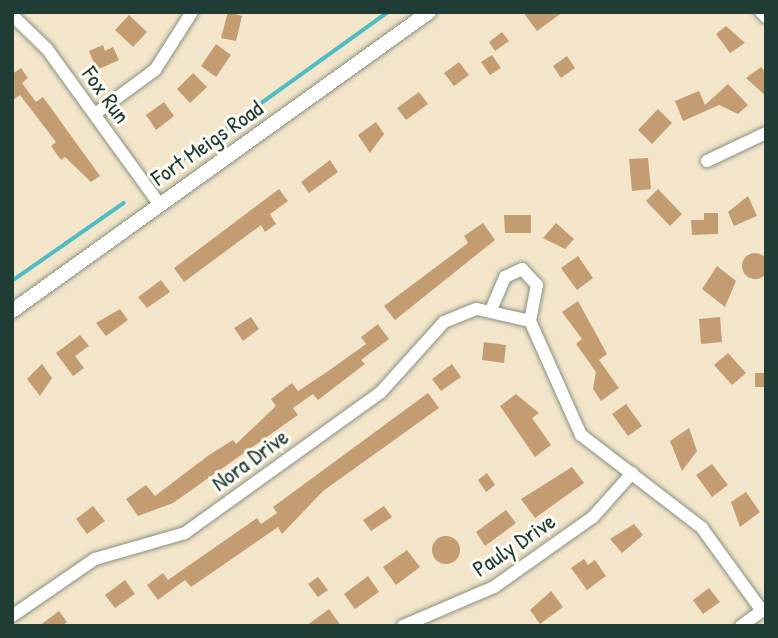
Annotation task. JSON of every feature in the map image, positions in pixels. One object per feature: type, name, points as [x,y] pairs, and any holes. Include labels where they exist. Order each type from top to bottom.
[{"type":"street","points":[[95,114],[155,70],[192,12]]},
{"type":"street","name":"Fort Meigs Road","points":[[12,311],[429,12]]},
{"type":"street","points":[[761,12],[766,17]]},
{"type":"street","name":"Fox Run","points":[[12,15],[36,35],[160,205]]},
{"type":"street","points":[[707,161],[766,133]]},
{"type":"street","points":[[530,321],[491,310],[505,277],[522,269],[537,285],[530,321],[549,352],[572,423],[702,528],[764,609],[741,626]]},
{"type":"street","name":"Nora Drive","points":[[12,616],[94,559],[185,533],[380,393],[444,322],[491,310]]},
{"type":"street","name":"Pauly Drive","points":[[402,626],[494,587],[593,517],[632,473]]},
{"type":"building","points":[[228,12],[242,16],[236,41],[221,38]]},
{"type":"building","points":[[523,12],[563,12],[537,31]]},
{"type":"building","points":[[129,15],[147,32],[133,47],[115,30]]},
{"type":"building","points":[[726,26],[745,43],[730,53],[716,34]]},
{"type":"building","points":[[502,32],[509,41],[495,51],[489,42]]},
{"type":"building","points":[[216,44],[231,55],[216,77],[201,66]]},
{"type":"building","points":[[103,45],[105,51],[113,47],[119,60],[97,70],[89,51]]},
{"type":"building","points":[[492,55],[501,68],[490,75],[481,62]]},
{"type":"building","points":[[567,56],[575,68],[561,78],[553,66]]},
{"type":"building","points":[[459,62],[469,75],[454,86],[444,73]]},
{"type":"building","points":[[761,67],[766,73],[766,96],[746,78]]},
{"type":"building","points":[[21,68],[28,78],[22,83],[36,102],[43,97],[100,176],[91,182],[65,157],[61,160],[51,146],[56,142],[20,95],[12,101],[12,74]]},
{"type":"building","points":[[193,73],[207,87],[190,103],[177,89]]},
{"type":"building","points":[[728,84],[748,105],[738,114],[719,105],[683,121],[675,101],[699,91],[705,105]]},
{"type":"building","points":[[419,92],[428,104],[406,120],[397,108]]},
{"type":"building","points":[[164,102],[174,116],[156,130],[146,115]]},
{"type":"building","points":[[658,109],[672,123],[652,144],[638,130]]},
{"type":"building","points":[[376,122],[384,134],[370,153],[358,135]]},
{"type":"building","points":[[648,158],[651,189],[632,191],[629,159]]},
{"type":"building","points":[[330,160],[338,172],[309,193],[301,182]]},
{"type":"building","points":[[279,189],[288,201],[270,214],[276,224],[265,232],[261,225],[184,282],[174,268]]},
{"type":"building","points":[[658,189],[682,214],[670,226],[646,201]]},
{"type":"building","points":[[748,196],[757,216],[734,226],[728,212]]},
{"type":"building","points":[[704,213],[718,213],[718,234],[692,235],[691,220],[704,220]]},
{"type":"building","points":[[504,215],[531,215],[531,233],[505,233]]},
{"type":"building","points":[[483,223],[495,240],[395,320],[384,306],[468,243],[464,236]]},
{"type":"building","points":[[556,223],[574,239],[565,249],[543,238]]},
{"type":"building","points":[[755,253],[764,257],[768,266],[764,275],[755,279],[746,275],[742,266],[746,257]]},
{"type":"building","points":[[578,256],[593,278],[577,290],[561,268]]},
{"type":"building","points":[[717,266],[736,281],[725,307],[702,289]]},
{"type":"building","points":[[161,280],[170,292],[147,308],[138,297]]},
{"type":"building","points":[[578,301],[607,354],[599,360],[619,388],[601,401],[593,389],[596,372],[576,344],[582,339],[562,312]]},
{"type":"building","points":[[120,309],[128,320],[106,336],[96,323]]},
{"type":"building","points":[[251,317],[259,329],[243,341],[234,328]]},
{"type":"building","points":[[720,317],[722,342],[701,344],[699,319]]},
{"type":"building","points":[[378,324],[389,339],[361,360],[365,364],[318,400],[313,394],[293,408],[298,415],[173,503],[138,516],[126,499],[146,485],[155,496],[209,455],[233,440],[236,444],[276,406],[271,399],[292,383],[298,391],[327,372],[366,344],[361,337]]},
{"type":"building","points":[[80,335],[89,346],[75,356],[84,368],[73,376],[56,353]]},
{"type":"building","points":[[484,342],[506,345],[504,363],[482,360]]},
{"type":"building","points":[[728,353],[746,373],[732,385],[714,365]]},
{"type":"building","points":[[42,364],[52,378],[40,396],[27,379]]},
{"type":"building","points":[[452,364],[461,377],[441,391],[432,379]]},
{"type":"building","points":[[755,373],[766,373],[766,387],[755,387]]},
{"type":"building","points":[[428,393],[439,408],[323,491],[282,534],[278,527],[191,587],[185,580],[158,600],[147,585],[163,573],[168,580],[257,518],[261,524],[277,513],[273,507]]},
{"type":"building","points":[[516,394],[539,413],[532,418],[551,445],[535,457],[500,406]]},
{"type":"building","points":[[626,404],[642,426],[628,436],[612,414]]},
{"type":"building","points":[[689,428],[697,451],[682,471],[670,441]]},
{"type":"building","points":[[712,464],[728,485],[712,497],[696,475]]},
{"type":"building","points":[[572,467],[584,483],[535,518],[521,499]]},
{"type":"building","points":[[487,473],[495,485],[486,492],[478,480]]},
{"type":"building","points":[[746,492],[760,512],[740,527],[731,502]]},
{"type":"building","points":[[93,506],[105,521],[87,534],[76,519]]},
{"type":"building","points":[[384,506],[392,517],[371,531],[363,520]]},
{"type":"building","points":[[506,510],[516,523],[485,546],[476,532]]},
{"type":"building","points":[[634,524],[643,535],[622,553],[610,539]]},
{"type":"building","points":[[446,536],[456,540],[460,550],[456,560],[446,564],[436,560],[432,550],[436,540]]},
{"type":"building","points":[[407,550],[420,567],[396,585],[383,567]]},
{"type":"building","points":[[584,559],[588,565],[595,560],[606,576],[587,590],[571,568]]},
{"type":"building","points":[[368,576],[379,592],[355,609],[344,594]]},
{"type":"building","points":[[318,577],[328,590],[318,597],[308,584]]},
{"type":"building","points":[[125,580],[135,594],[115,608],[105,595]]},
{"type":"building","points":[[709,588],[720,602],[703,614],[693,600]]},
{"type":"building","points":[[551,591],[563,607],[540,624],[530,610]]},
{"type":"building","points":[[329,609],[341,626],[306,626]]},
{"type":"building","points":[[59,611],[67,622],[62,626],[39,626]]},
{"type":"waterway","points":[[164,173],[388,12]]},
{"type":"waterway","points":[[12,281],[124,203]]}]
